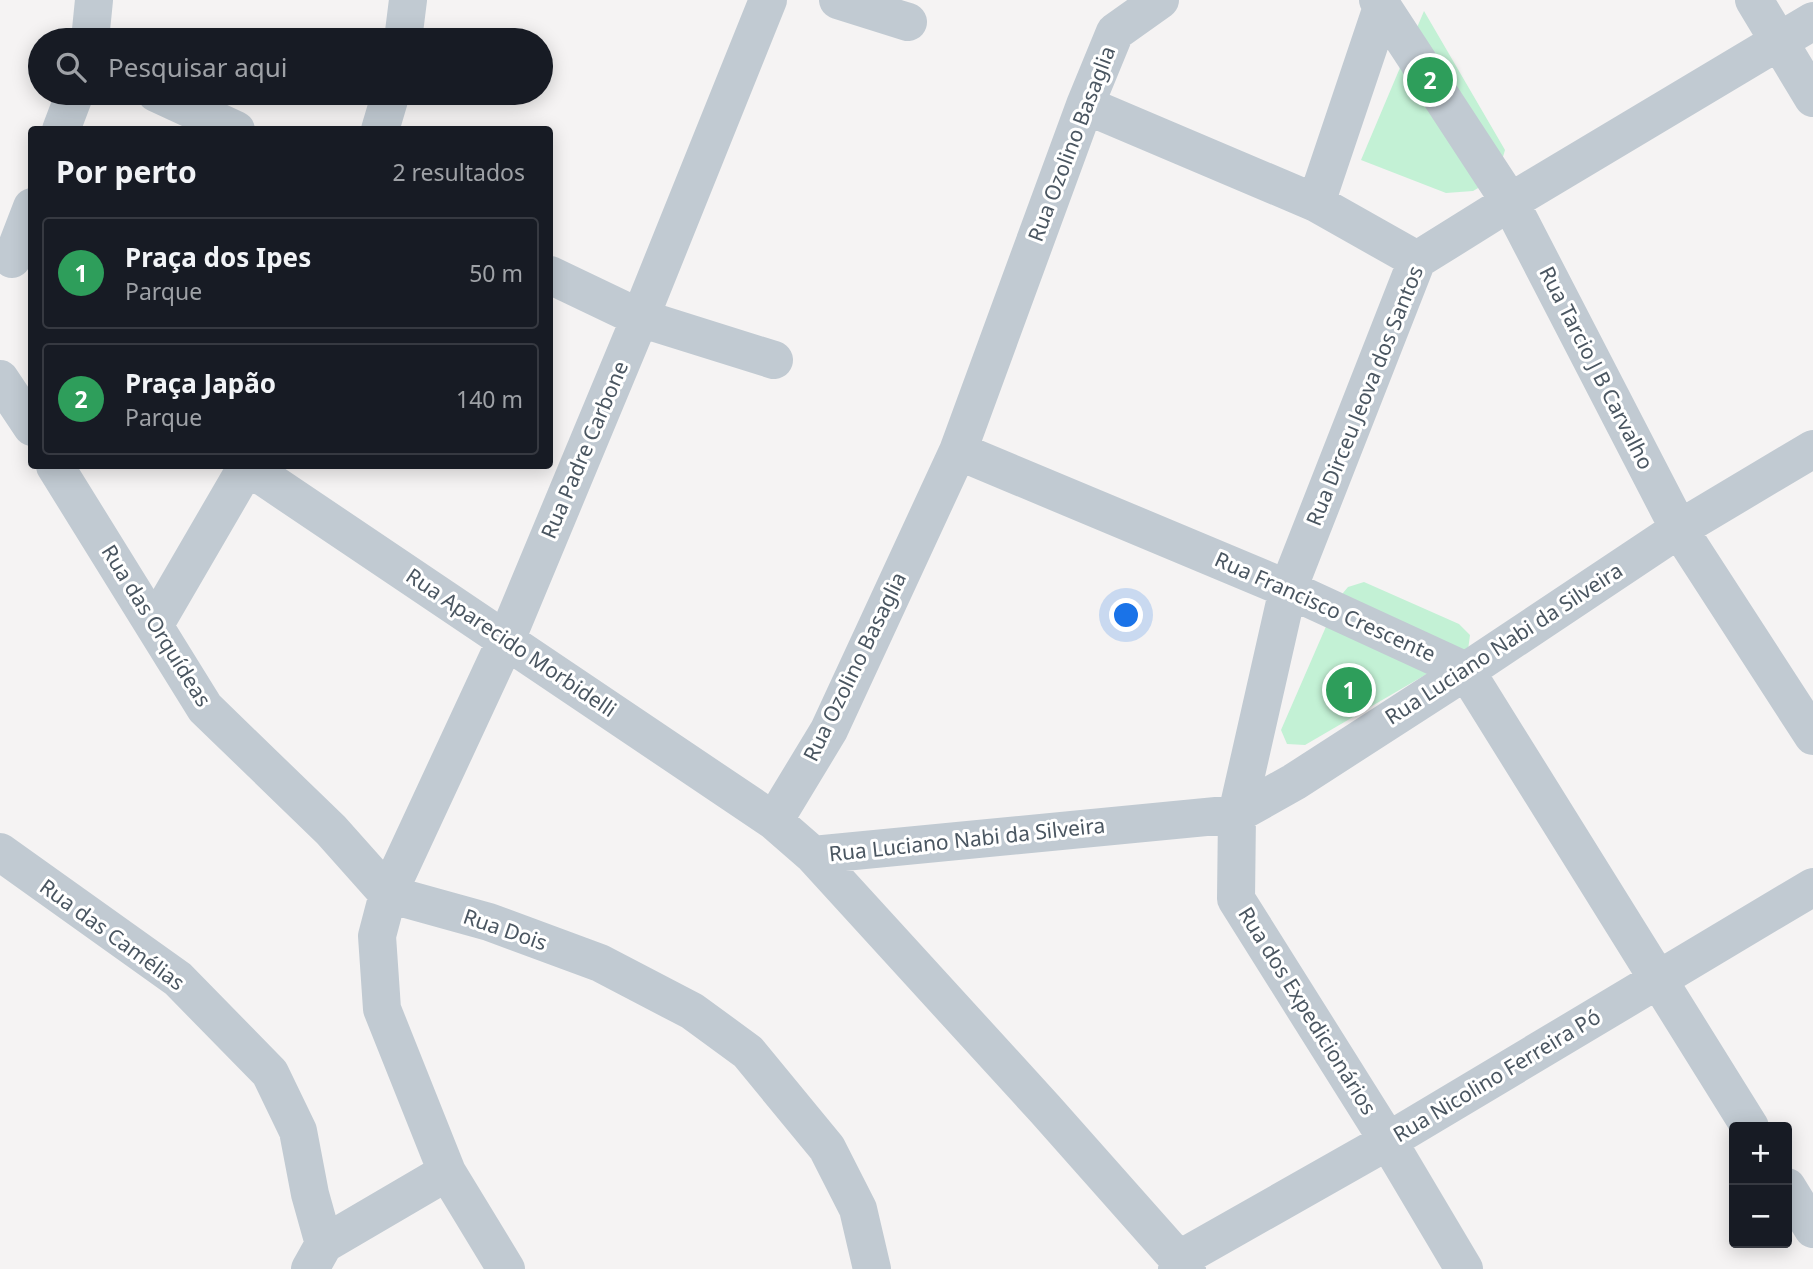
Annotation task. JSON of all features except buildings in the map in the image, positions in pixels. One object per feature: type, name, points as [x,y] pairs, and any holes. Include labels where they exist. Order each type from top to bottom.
[{"type":"street","points":[[91,28],[94,0]]},
{"type":"street","points":[[404,28],[408,0]]},
{"type":"street","name":"Rua Padre Carbone","points":[[388,894],[506,640],[768,0]]},
{"type":"street","points":[[838,0],[908,22]]},
{"type":"street","name":"Rua Ozolino Basaglia","points":[[774,821],[829,730],[958,451],[1085,104],[1115,32],[1160,0]]},
{"type":"street","points":[[1754,0],[1813,98]]},
{"type":"street","points":[[1316,203],[1380,4]]},
{"type":"street","name":"Rua Tarcio J B Carvalho","points":[[1380,4],[1510,202],[1679,529],[1813,736]]},
{"type":"street","name":"Rua Dirceu Jeova dos Santos","points":[[1237,814],[1288,589],[1417,260],[1813,21]]},
{"type":"street","points":[[1085,104],[1316,203],[1417,260]]},
{"type":"street","points":[[63,126],[70,105]]},
{"type":"street","points":[[182,105],[227,126]]},
{"type":"street","points":[[381,126],[387,105]]},
{"type":"street","points":[[15,265],[28,221]]},
{"type":"street","points":[[553,276],[640,318],[774,360]]},
{"type":"street","points":[[0,379],[28,421]]},
{"type":"street","name":"Rua Luciano Nabi da Silveira","points":[[813,855],[1237,814],[1294,782],[1679,529],[1813,449]]},
{"type":"street","name":"Rua Francisco Crescente","points":[[958,451],[1288,589],[1466,671]]},
{"type":"street","name":"Rua das Orquídeas","points":[[57,469],[205,708],[331,830],[388,894]]},
{"type":"street","points":[[154,626],[245,469]]},
{"type":"street","name":"Rua Aparecido Morbidelli","points":[[251,469],[774,821]]},
{"type":"street","points":[[1466,671],[1747,1122]]},
{"type":"street","name":"Rua dos Expedicionários","points":[[1237,814],[1236,899],[1388,1141],[1464,1269]]},
{"type":"street","points":[[774,821],[813,855],[1045,1109],[1180,1266]]},
{"type":"street","name":"Rua das Camélias","points":[[0,852],[178,979],[270,1073],[298,1131],[310,1194],[317,1257]]},
{"type":"street","name":"Rua Nicolino Ferreira Pó","points":[[1180,1266],[1813,887]]},
{"type":"street","points":[[388,894],[377,936],[382,1009],[447,1172],[506,1269]]},
{"type":"street","name":"Rua Dois","points":[[388,894],[489,922],[600,963],[692,1011],[747,1052],[827,1148],[858,1209],[872,1269]]},
{"type":"street","points":[[317,1257],[447,1172]]},
{"type":"street","points":[[1792,1195],[1813,1229]]},
{"type":"green space","points":[[1424,11],[1505,150],[1497,177],[1473,191],[1446,193],[1361,160]]},
{"type":"green space","points":[[1364,582],[1459,624],[1470,635],[1468,650],[1305,745],[1287,744],[1281,730],[1338,599],[1348,587]]},
{"type":"place","name":"Praça Japão","points":[[1430,80]]},
{"type":"place","name":"Praça dos Ipes","points":[[1349,690]]}]
